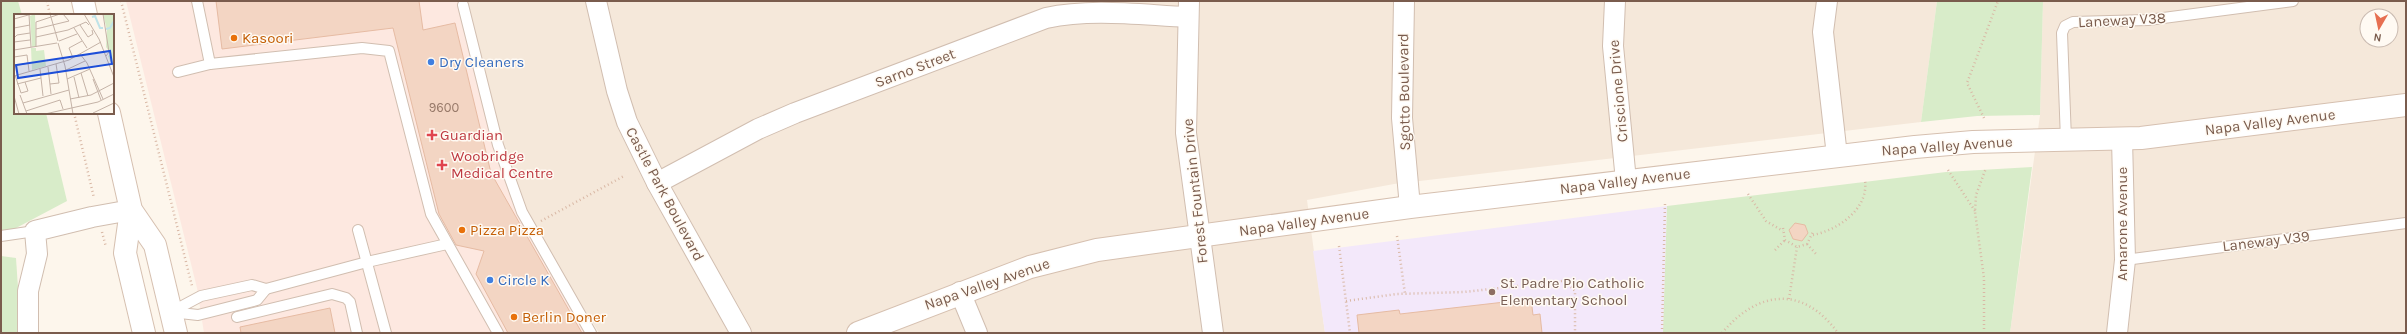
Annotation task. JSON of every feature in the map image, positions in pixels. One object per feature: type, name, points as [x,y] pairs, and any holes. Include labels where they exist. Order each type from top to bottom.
[{"type":"street","points":[[82,1],[86,14]]},
{"type":"street","name":"Castle Park Boulevard","points":[[596,1],[617,91],[627,122],[657,183],[741,333]]},
{"type":"street","name":"Sgotto Boulevard","points":[[1404,1],[1402,118],[1410,207]]},
{"type":"street","name":"Criscione Drive","points":[[1615,1],[1613,46],[1626,181]]},
{"type":"street","points":[[1827,1],[1823,32],[1836,156]]},
{"type":"street","name":"Sarno Street","points":[[657,183],[758,129],[795,113],[1046,18],[1090,12],[1189,9]]},
{"type":"street","name":"Forest Fountain Drive","points":[[1189,9],[1186,133],[1213,333]]},
{"type":"street","name":"Napa Valley Avenue","points":[[858,333],[960,292],[1030,267],[1064,257],[1097,250],[1410,207],[1944,144],[2122,139],[2406,105]]},
{"type":"street","points":[[109,114],[131,210],[125,253],[144,333]]},
{"type":"street","name":"Amarone Avenue","points":[[2117,333],[2125,260],[2122,139]]},
{"type":"street","points":[[28,333],[28,292],[37,254],[35,231],[92,217],[131,210]]},
{"type":"street","points":[[131,210],[155,245],[176,333]]},
{"type":"street","points":[[960,292],[976,333]]},
{"type":"lane","points":[[197,1],[210,64]]},
{"type":"lane","name":"Laneway V38","points":[[2066,140],[2062,33],[2065,26],[2073,22],[2148,20],[2293,1]]},
{"type":"lane","points":[[463,5],[498,145],[522,212],[532,226],[591,333]]},
{"type":"lane","points":[[178,72],[210,64],[354,48],[389,51],[431,214],[498,333]]},
{"type":"lane","name":"Laneway V39","points":[[2125,260],[2406,223]]},
{"type":"lane","points":[[358,230],[386,333]]},
{"type":"lane","points":[[1,236],[35,231]]},
{"type":"lane","points":[[171,312],[201,296],[252,285],[266,289],[367,262],[447,244]]},
{"type":"lane","points":[[171,312],[198,315],[257,300],[266,289]]},
{"type":"lane","points":[[237,317],[332,294],[346,298],[350,302],[357,333]]},
{"type":"path","points":[[47,1],[50,14]]},
{"type":"path","points":[[121,1],[192,285]]},
{"type":"path","points":[[1984,118],[1967,83],[1998,1]]},
{"type":"path","points":[[74,114],[93,196]]},
{"type":"path","points":[[1984,333],[1984,278],[1975,212],[1976,195],[1986,168]]},
{"type":"path","points":[[1948,170],[1975,212]]},
{"type":"path","points":[[532,226],[624,176]]},
{"type":"path","points":[[1748,194],[1766,221],[1783,230],[1785,240],[1797,247],[1807,244],[1813,234],[1825,233],[1840,225],[1851,215],[1863,197],[1865,180]]},
{"type":"path","points":[[1662,333],[1665,204]]},
{"type":"path","points":[[1397,236],[1405,294]]},
{"type":"path","points":[[1775,250],[1785,240]]},
{"type":"path","points":[[1807,244],[1816,254]]},
{"type":"path","points":[[1339,246],[1350,333]]},
{"type":"path","points":[[1789,299],[1797,247]]},
{"type":"path","points":[[1346,301],[1405,294],[1464,292],[1562,281],[1567,282],[1575,292],[1575,333]]},
{"type":"path","points":[[1722,333],[1740,314],[1752,305],[1773,299],[1789,299],[1808,305],[1819,312],[1838,333]]},
{"type":"shaded area","points":[[126,1],[466,1],[496,145],[521,212],[586,333],[204,333],[197,288]]},
{"type":"shaded area","points":[[466,1],[1937,1],[1921,122],[1394,184],[1307,200],[1325,333],[599,333],[532,226],[496,145]]},
{"type":"shaded area","points":[[2043,1],[2406,1],[2406,333],[2010,333],[2040,115]]},
{"type":"shaded area","name":"St. Padre Pio Catholic Elementary School","points":[[1667,206],[1663,333],[1325,333],[1313,251]]},
{"type":"green space","points":[[1,1],[18,1],[22,14],[14,14],[14,114],[46,114],[67,201],[1,236]]},
{"type":"green space","points":[[1937,1],[2043,1],[2040,115],[1977,116],[1921,122]]},
{"type":"green space","points":[[2032,167],[2010,333],[1663,333],[1667,206],[1946,172]]},
{"type":"green space","points":[[1,256],[16,258],[21,333],[1,333]]},
{"type":"building","points":[[216,1],[419,1],[423,30],[455,23],[491,173],[582,333],[508,333],[476,274],[484,251],[456,245],[439,214],[393,28],[222,49]]},
{"type":"building","points":[[1795,223],[1805,225],[1808,233],[1802,241],[1793,239],[1789,230]]},
{"type":"building","points":[[1531,299],[1533,315],[1540,314],[1542,333],[1359,333],[1357,315],[1399,310],[1400,314]]},
{"type":"building","points":[[330,308],[335,333],[241,333],[240,327]]},
{"type":"place","name":"Kasoori","points":[[234,38]]},
{"type":"place","name":"Dry Cleaners","points":[[431,62]]},
{"type":"place","name":"Guardian","points":[[432,135]]},
{"type":"place","name":"Woobridge Medical Centre","points":[[442,165]]},
{"type":"place","name":"Pizza Pizza","points":[[462,230]]},
{"type":"place","name":"Circle K","points":[[490,280]]},
{"type":"place","name":"St. Padre Pio Catholic Elementary School","points":[[1492,292]]},
{"type":"place","name":"Berlin Doner","points":[[514,317]]}]
